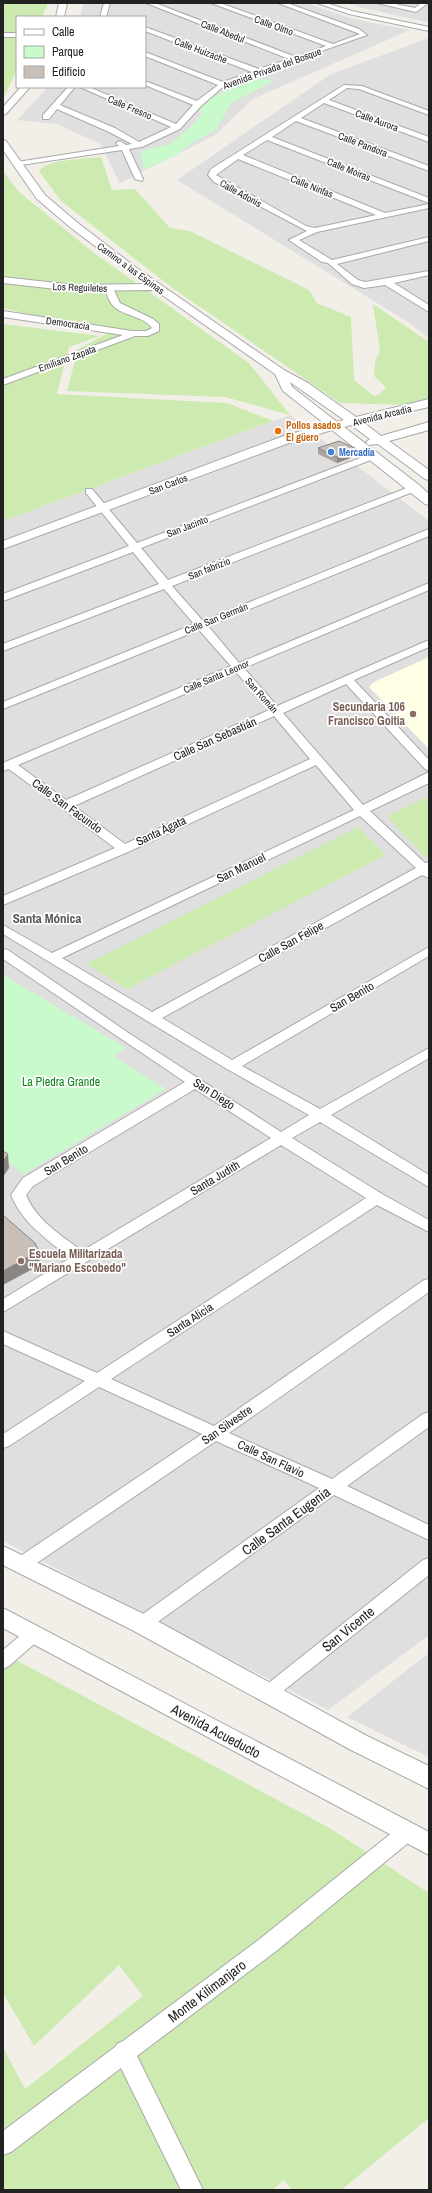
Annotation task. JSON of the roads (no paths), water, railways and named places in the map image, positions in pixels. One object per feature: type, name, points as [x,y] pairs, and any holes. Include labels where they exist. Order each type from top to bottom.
[{"type":"street","points":[[60,16],[63,3]]},
{"type":"street","points":[[105,15],[107,3]]},
{"type":"street","name":"Calle Abedul","points":[[149,3],[296,59]]},
{"type":"street","name":"Calle Olmo","points":[[214,3],[332,46]]},
{"type":"street","name":"Avenida Privada del Bosque","points":[[16,160],[151,140],[177,127],[198,104],[223,84],[257,71],[363,36],[364,34],[281,3]]},
{"type":"street","points":[[320,3],[351,13],[429,30]]},
{"type":"street","points":[[380,3],[413,10],[420,9],[425,3]]},
{"type":"street","name":"Calle Huizache","points":[[146,28],[257,71]]},
{"type":"street","points":[[3,35],[16,35]]},
{"type":"street","points":[[146,54],[223,84]]},
{"type":"street","points":[[146,83],[198,104]]},
{"type":"street","name":"Calle Adonis","points":[[429,113],[360,87],[349,86],[269,138],[214,171],[212,175],[217,180],[304,228],[315,230],[429,206]]},
{"type":"street","points":[[3,112],[25,88]]},
{"type":"street","points":[[46,118],[71,88]]},
{"type":"street","name":"Calle Fresno","points":[[85,88],[177,127]]},
{"type":"street","name":"Calle Aurora","points":[[325,101],[429,140]]},
{"type":"street","points":[[56,106],[135,143]]},
{"type":"street","name":"Calle Pandora","points":[[297,119],[429,169]]},
{"type":"street","name":"Calle Moiras","points":[[269,138],[429,201]]},
{"type":"street","name":"Camino a las Espinas","points":[[3,143],[41,196],[102,247],[280,372],[304,385],[429,476]]},
{"type":"street","points":[[123,145],[139,179]]},
{"type":"street","name":"Calle Ninfas","points":[[238,156],[386,216]]},
{"type":"street","points":[[315,230],[293,240],[325,260],[334,261],[429,239]]},
{"type":"street","points":[[334,261],[333,267],[358,284],[371,285],[429,273]]},
{"type":"street","name":"Los Reguiletes","points":[[3,280],[53,286],[109,288],[157,287]]},
{"type":"street","points":[[387,282],[427,306]]},
{"type":"street","points":[[109,288],[114,302],[117,305],[150,321],[156,326],[153,331],[148,333],[132,334]]},
{"type":"street","name":"Democracia","points":[[3,314],[132,334]]},
{"type":"street","name":"Emiliano Zapata","points":[[3,382],[132,334]]},
{"type":"street","name":"Camino a las Espinas","points":[[280,372],[287,388],[358,445],[415,488],[429,501]]},
{"type":"street","name":"Avenida Arcadia","points":[[334,426],[429,403]]},
{"type":"street","name":"San Carlos","points":[[3,545],[285,440],[334,426]]},
{"type":"street","name":"Avenida Arcadia","points":[[358,445],[429,426]]},
{"type":"street","name":"San Jacinto","points":[[3,598],[134,546],[373,456]]},
{"type":"street","name":"San fabrizio","points":[[3,648],[415,488]]},
{"type":"street","name":"San Román","points":[[89,491],[166,585],[361,810],[427,870]]},
{"type":"street","name":"Calle San Germán","points":[[3,706],[429,532]]},
{"type":"street","name":"Calle Santa Leonor","points":[[6,766],[429,586]]},
{"type":"street","name":"Calle San Sebastián","points":[[66,805],[429,643]]},
{"type":"street","points":[[348,680],[429,767]]},
{"type":"street","name":"Santa Ágata","points":[[3,900],[124,848],[317,760]]},
{"type":"street","name":"Calle San Facundo","points":[[6,766],[66,805],[124,848]]},
{"type":"street","name":"San Manuel","points":[[52,958],[426,780],[429,776]]},
{"type":"street","name":"Calle San Felipe","points":[[152,1018],[427,870]]},
{"type":"street","points":[[3,929],[232,1066],[426,1176]]},
{"type":"street","name":"San Benito","points":[[232,1066],[429,951]]},
{"type":"street","name":"San Diego","points":[[3,954],[124,1037],[281,1138],[377,1198],[429,1227]]},
{"type":"street","name":"Santa Judith","points":[[3,1306],[281,1138],[429,1052]]},
{"type":"street","name":"San Benito","points":[[81,1259],[31,1217],[22,1206],[18,1195],[22,1188],[28,1182],[196,1082]]},
{"type":"street","name":"Santa Alicia","points":[[3,1442],[377,1198]]},
{"type":"street","name":"San Silvestre","points":[[13,1560],[216,1433],[429,1284]]},
{"type":"street","name":"Calle San Flavio","points":[[3,1337],[216,1433],[429,1533]]},
{"type":"street","name":"Calle Santa Eugenia","points":[[142,1624],[429,1418]]},
{"type":"street","points":[[13,1560],[142,1624],[268,1694],[429,1778]]},
{"type":"street","name":"San Vicente","points":[[268,1694],[429,1565]]},
{"type":"street","name":"Avenida Acueducto","points":[[3,1618],[429,1844]]},
{"type":"street","points":[[3,1661],[34,1634]]},
{"type":"street","name":"Monte Kilimanjaro","points":[[3,2144],[268,1945],[406,1833]]},
{"type":"street","points":[[124,2052],[192,2190]]},
{"type":"place","name":"Pollos asados El güero","points":[[278,431]]},
{"type":"place","name":"Mercadía","points":[[331,452]]},
{"type":"place","name":"Secundaria 106 Francisco Goitia","points":[[413,714]]},
{"type":"place","name":"Escuela Militarizada \"Mariano Escobedo\"","points":[[21,1261]]},
{"type":"district","name":"Santa Mónica","points":[[47,918]]},
{"type":"park label","name":"La Piedra Grande","points":[[61,1082]]}]
